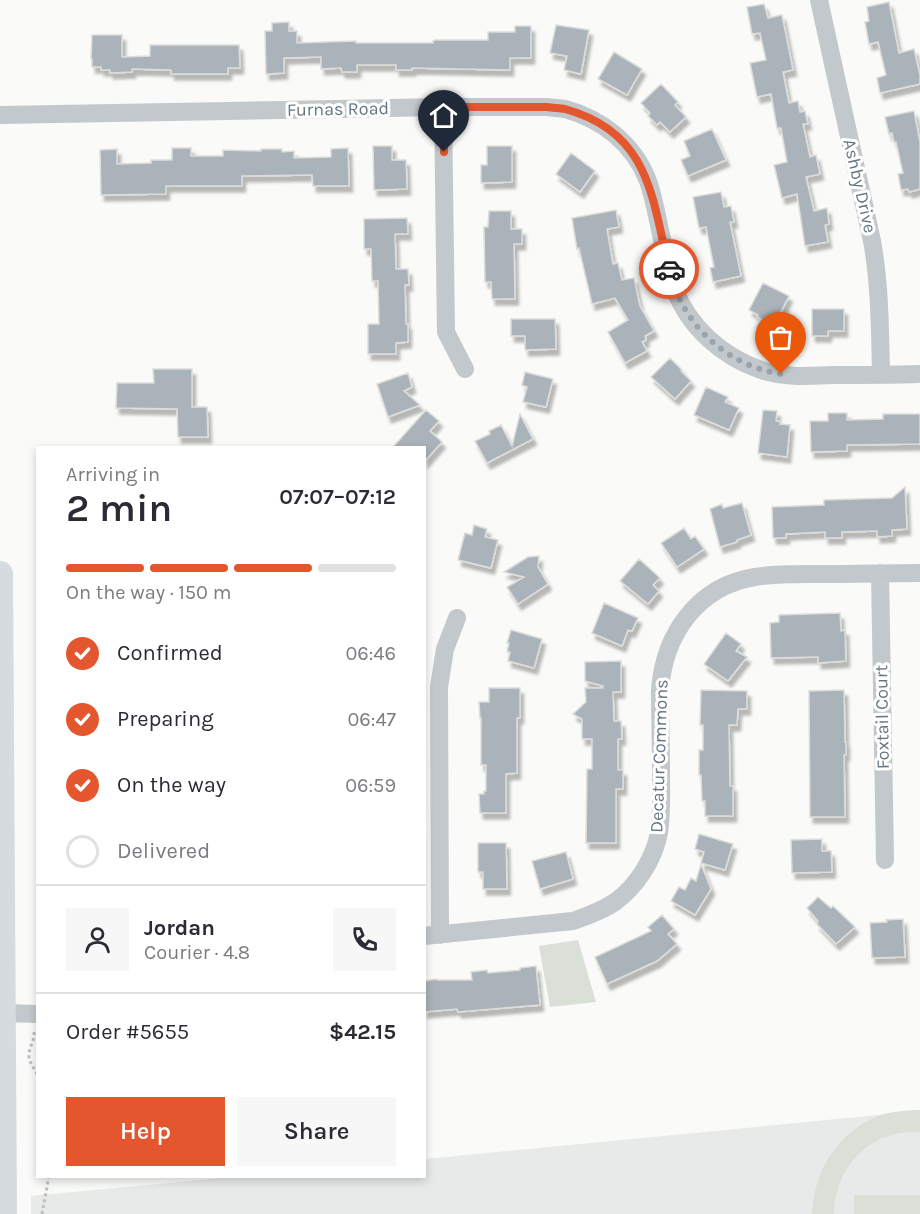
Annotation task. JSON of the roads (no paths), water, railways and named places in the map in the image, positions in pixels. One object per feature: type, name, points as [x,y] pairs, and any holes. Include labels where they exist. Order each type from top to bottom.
[{"type":"main road","points":[[0,574],[4,1214]]},
{"type":"street","name":"Ashby Drive","points":[[819,0],[876,264],[880,297],[881,375]]},
{"type":"street","name":"Furnas Road","points":[[0,116],[443,107],[562,108],[605,126],[623,141],[641,166],[650,188],[674,287],[683,308],[706,338],[724,352],[737,360],[768,372],[788,375],[920,374]]},
{"type":"street","points":[[443,107],[446,332],[465,369]]},
{"type":"street","name":"Foxtail Court","points":[[880,573],[885,860]]},
{"type":"street","name":"Decatur Commons","points":[[432,935],[573,921],[594,913],[626,893],[649,862],[660,824],[660,690],[663,666],[678,629],[692,610],[717,590],[731,583],[759,576],[920,573]]},
{"type":"street","points":[[432,935],[438,687],[445,649],[457,618]]},
{"type":"street","points":[[2,1013],[36,1014]]}]
